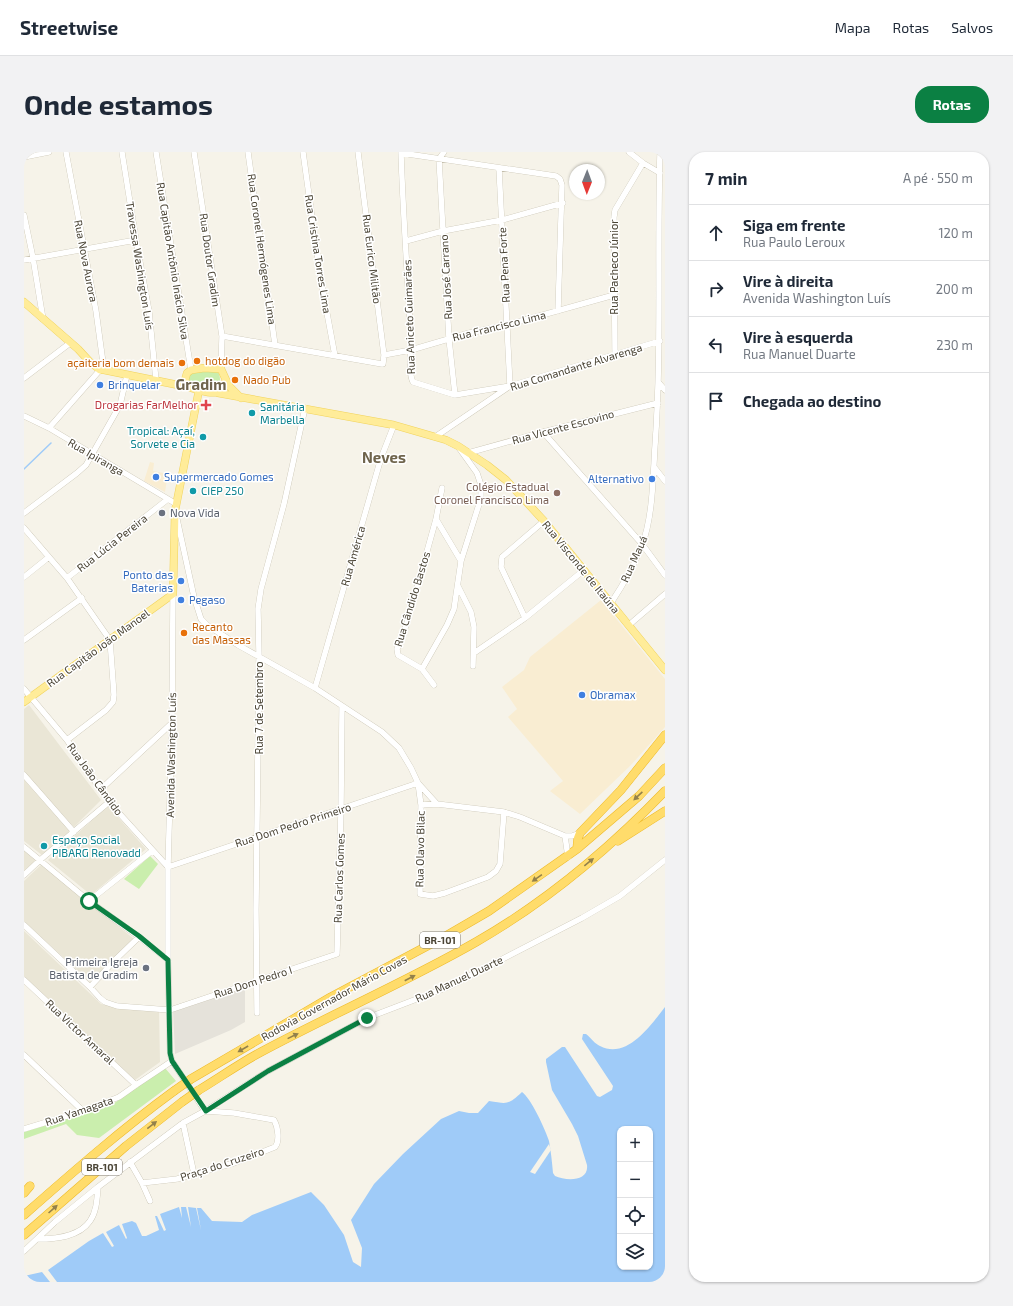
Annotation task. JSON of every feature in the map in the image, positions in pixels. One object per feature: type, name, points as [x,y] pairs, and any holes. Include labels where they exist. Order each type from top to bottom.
[{"type":"highway","points":[[577,849],[580,833],[621,790],[665,735]]},
{"type":"highway","name":"Rodovia Governador Mário Covas","points":[[24,1215],[112,1139],[191,1079],[331,997],[446,936],[489,911],[568,857],[639,796],[665,768]]},
{"type":"highway","name":"Rodovia Governador Mário Covas","points":[[24,1235],[126,1146],[199,1090],[259,1053],[389,988],[476,941],[532,906],[608,846],[665,791]]},
{"type":"highway","points":[[608,846],[627,836],[665,811]]},
{"type":"highway","points":[[24,1193],[30,1186]]},
{"type":"main road","points":[[24,303],[90,362],[102,370],[188,387]]},
{"type":"main road","points":[[175,384],[189,371],[204,368],[222,369],[230,387],[241,398]]},
{"type":"main road","points":[[188,387],[185,380],[189,371]]},
{"type":"main road","points":[[218,393],[222,390],[226,380]]},
{"type":"main road","name":"Rua Visconde de Itaúna","points":[[188,387],[241,398],[305,408],[394,425],[446,440],[458,446],[487,465],[506,480],[544,521],[665,670]]},
{"type":"main road","name":"Avenida Washington Luís","points":[[173,594],[175,508],[199,390]]},
{"type":"main road","name":"Rua Capitão João Manoel","points":[[27,700],[173,594]]},
{"type":"street","points":[[24,157],[49,152]]},
{"type":"street","name":"Rua Nova Aurora","points":[[66,152],[96,311],[102,370]]},
{"type":"street","name":"Travessa Washington Luís","points":[[122,152],[149,311],[156,380]]},
{"type":"street","name":"Rua Capitão Antônio Inácio Silva","points":[[156,152],[189,371]]},
{"type":"street","name":"Rua Doutor Gradim","points":[[194,152],[222,336],[222,369]]},
{"type":"street","name":"Rua Coronel Hermógenes Lima","points":[[248,152],[276,345]]},
{"type":"street","name":"Rua Cristina Torres Lima","points":[[302,152],[321,280],[335,356]]},
{"type":"street","name":"Rua Eurico Militão","points":[[335,356],[382,364],[384,362],[358,152]]},
{"type":"street","points":[[439,159],[444,152]]},
{"type":"street","points":[[628,152],[660,173]]},
{"type":"street","name":"Rua Mauá","points":[[611,603],[631,570],[642,544],[646,530],[654,467],[659,383],[663,256],[660,173],[662,166],[660,152]]},
{"type":"street","points":[[401,153],[556,176],[560,179],[562,185],[563,203],[558,311]]},
{"type":"street","name":"Rua Aniceto Guimarães","points":[[401,153],[401,182],[406,241],[411,377],[413,382],[455,395],[510,386]]},
{"type":"street","name":"Rua José Carrano","points":[[439,159],[449,339],[455,395]]},
{"type":"street","name":"Rua Pacheco Júnior","points":[[615,355],[615,210],[643,163]]},
{"type":"street","name":"Rua Pena Forte","points":[[499,168],[510,386]]},
{"type":"street","points":[[406,241],[443,231],[502,220],[563,203]]},
{"type":"street","points":[[24,215],[43,319]]},
{"type":"street","points":[[24,260],[136,240]]},
{"type":"street","name":"Rua Francisco Lima","points":[[384,355],[411,350],[469,332],[507,325],[614,295]]},
{"type":"street","points":[[222,336],[335,356]]},
{"type":"street","name":"Rua Comandante Alvarenga","points":[[435,437],[510,386],[660,342]]},
{"type":"street","points":[[24,378],[70,343]]},
{"type":"street","points":[[49,428],[102,370]]},
{"type":"street","points":[[24,513],[86,465],[120,405],[127,375]]},
{"type":"street","points":[[659,383],[665,390]]},
{"type":"street","name":"Rua Vicente Escovino","points":[[468,453],[543,432],[658,403]]},
{"type":"street","name":"Rua 7 de Setembro","points":[[257,1013],[258,980],[256,910],[258,837],[258,609],[261,589],[284,504],[305,408]]},
{"type":"street","name":"Rua Ipiranga","points":[[24,416],[49,428],[168,499]]},
{"type":"street","name":"Rua América","points":[[315,688],[382,458],[394,425]]},
{"type":"street","points":[[543,432],[642,544],[665,575]]},
{"type":"street","points":[[434,685],[422,670],[454,609],[461,561],[481,498],[481,485],[477,473],[458,446]]},
{"type":"street","points":[[654,467],[665,481]]},
{"type":"street","name":"Rua Cândido Bastos","points":[[422,670],[398,655],[397,652],[436,519],[442,488]]},
{"type":"street","points":[[168,499],[175,508],[194,597],[201,619],[206,625],[238,645],[259,655],[315,688],[382,732],[398,748],[418,783],[437,804]]},
{"type":"street","name":"Rua Lúcia Pereira","points":[[67,578],[168,499]]},
{"type":"street","points":[[436,519],[461,561]]},
{"type":"street","points":[[525,618],[500,563],[502,557],[544,521]]},
{"type":"street","points":[[24,528],[67,578],[110,640],[114,695],[113,702],[106,710],[67,740]]},
{"type":"street","points":[[24,576],[49,557]]},
{"type":"street","points":[[474,653],[525,618],[584,570]]},
{"type":"street","points":[[458,585],[470,612],[474,627],[473,666]]},
{"type":"street","name":"Avenida Washington Luís","points":[[173,594],[172,722],[168,867],[170,1053],[172,1061],[206,1111]]},
{"type":"street","points":[[629,625],[665,594]]},
{"type":"street","points":[[24,640],[82,598]]},
{"type":"street","name":"Rua João Cândido","points":[[24,689],[27,700],[67,740],[109,802],[168,867]]},
{"type":"street","name":"Rua Carlos Gomes","points":[[337,954],[342,706]]},
{"type":"street","points":[[101,789],[172,722]]},
{"type":"street","points":[[24,776],[74,832]]},
{"type":"street","name":"Rua Dom Pedro Primeiro","points":[[168,867],[418,783]]},
{"type":"street","name":"Rua Olavo Bilac","points":[[418,783],[421,805],[420,894],[433,896],[444,893],[488,877],[496,871],[500,864],[504,812]]},
{"type":"street","points":[[24,875],[109,802]]},
{"type":"street","points":[[421,805],[437,804],[504,812],[520,817],[565,836],[572,836],[580,833]]},
{"type":"street","points":[[565,836],[568,857]]},
{"type":"street","points":[[24,847],[89,901],[139,936],[168,960]]},
{"type":"street","points":[[89,901],[152,851]]},
{"type":"street","name":"Rua Manuel Duarte","points":[[24,1251],[55,1222],[130,1162],[183,1123],[206,1111],[268,1071],[367,1018],[448,987],[582,918],[620,896],[665,860]]},
{"type":"street","points":[[24,925],[90,986],[100,998],[110,1004],[170,1010]]},
{"type":"street","points":[[90,986],[139,936]]},
{"type":"street","name":"Rua Dom Pedro I","points":[[170,1010],[337,954]]},
{"type":"street","name":"Rua Victor Amaral","points":[[24,980],[136,1084]]},
{"type":"street","points":[[24,1055],[83,1111]]},
{"type":"street","name":"Rua Yamagata","points":[[24,1129],[83,1111],[119,1097],[136,1084],[172,1061]]},
{"type":"street","name":"Praça do Cruzeiro","points":[[142,1183],[178,1179],[234,1163],[275,1147],[278,1142],[276,1122],[272,1118],[206,1111]]},
{"type":"street","points":[[183,1123],[194,1174]]},
{"type":"street","points":[[130,1162],[150,1201]]},
{"type":"street","points":[[38,1238],[55,1239],[71,1235],[83,1228],[90,1221],[96,1208],[98,1187]]},
{"type":"shaded area","name":"Supermercado Gomes","points":[[150,462],[154,463],[153,471],[168,474],[165,492],[144,481]]},
{"type":"shaded area","name":"Obramax","points":[[601,600],[665,679],[665,727],[631,765],[580,814],[550,791],[563,781],[508,717],[517,709],[502,687],[524,670],[530,657]]},
{"type":"shaded area","points":[[29,705],[101,800],[74,827],[24,772],[24,709]]},
{"type":"shaded area","points":[[24,779],[70,831],[42,855],[24,841]]},
{"type":"shaded area","points":[[108,806],[146,849],[91,895],[48,860]]},
{"type":"shaded area","points":[[24,851],[37,862],[24,872]]},
{"type":"shaded area","points":[[42,864],[134,939],[90,982],[24,921],[24,881]]},
{"type":"shaded area","points":[[24,931],[101,1004],[159,1011],[160,1062],[135,1080],[24,976]]},
{"type":"shaded area","points":[[245,986],[245,1022],[231,1030],[175,1054],[173,1010]]},
{"type":"green space","points":[[194,369],[218,371],[220,381],[216,389],[188,385],[187,373]]},
{"type":"green space","points":[[150,856],[158,864],[139,889],[124,879]]},
{"type":"green space","points":[[165,1068],[176,1081],[99,1138],[77,1135],[66,1124],[24,1139],[24,1132],[113,1104]]},
{"type":"water","points":[[665,1007],[665,1282],[57,1282],[48,1270],[103,1233],[112,1247],[114,1246],[106,1232],[119,1225],[126,1239],[127,1238],[122,1224],[132,1221],[136,1223],[142,1236],[146,1236],[159,1230],[155,1216],[157,1216],[164,1231],[166,1230],[160,1214],[179,1207],[182,1218],[181,1207],[186,1207],[191,1227],[188,1207],[196,1208],[201,1230],[197,1208],[201,1208],[212,1221],[242,1222],[252,1215],[311,1192],[324,1205],[344,1235],[353,1262],[361,1267],[362,1248],[351,1220],[374,1184],[403,1154],[441,1119],[459,1111],[478,1113],[489,1101],[504,1103],[514,1099],[522,1092],[530,1101],[542,1123],[549,1141],[553,1173],[555,1176],[565,1179],[576,1179],[584,1175],[587,1171],[587,1165],[578,1136],[552,1090],[546,1059],[562,1047],[565,1047],[597,1096],[600,1097],[612,1090],[613,1086],[582,1039],[583,1034],[586,1034],[600,1046],[610,1049],[629,1045],[645,1031]]},
{"type":"water","points":[[42,1272],[50,1282],[24,1282],[24,1276]]},
{"type":"pier","points":[[549,1144],[551,1150],[535,1174],[530,1172]]},
{"type":"waterway","points":[[24,469],[51,443]]},
{"type":"place","name":"hotdog do digão","points":[[197,361]]},
{"type":"place","name":"açaiteria bom demais","points":[[182,363]]},
{"type":"place","name":"Nado Pub","points":[[235,380]]},
{"type":"place","name":"Brinquelar","points":[[100,385]]},
{"type":"place","name":"Drogarias FarMelhor","points":[[206,405]]},
{"type":"place","name":"Sanitária Marbella","points":[[252,413]]},
{"type":"place","name":"Tropical: Açaí, Sorvete e Cia","points":[[203,437]]},
{"type":"place","name":"Supermercado Gomes","points":[[156,477]]},
{"type":"place","name":"Alternativo","points":[[652,479]]},
{"type":"place","name":"CIEP 250","points":[[193,491]]},
{"type":"place","name":"Colégio Estadual Coronel Francisco Lima","points":[[557,493]]},
{"type":"place","name":"Nova Vida","points":[[162,513]]},
{"type":"place","name":"Ponto das Baterias","points":[[181,581]]},
{"type":"place","name":"Pegaso","points":[[181,600]]},
{"type":"place","name":"Recanto das Massas","points":[[184,633]]},
{"type":"place","name":"Obramax","points":[[582,695]]},
{"type":"place","name":"Espaço Social PIBARG Renovadd","points":[[44,846]]},
{"type":"place","name":"Primeira Igreja Batista de Gradim","points":[[146,968]]},
{"type":"district","name":"Gradim","points":[[201,385]]},
{"type":"district","name":"Neves","points":[[384,458]]},
{"type":"route","points":[[89,901],[139,936],[168,960],[170,1053],[172,1061],[206,1111],[268,1071],[367,1018]]}]
